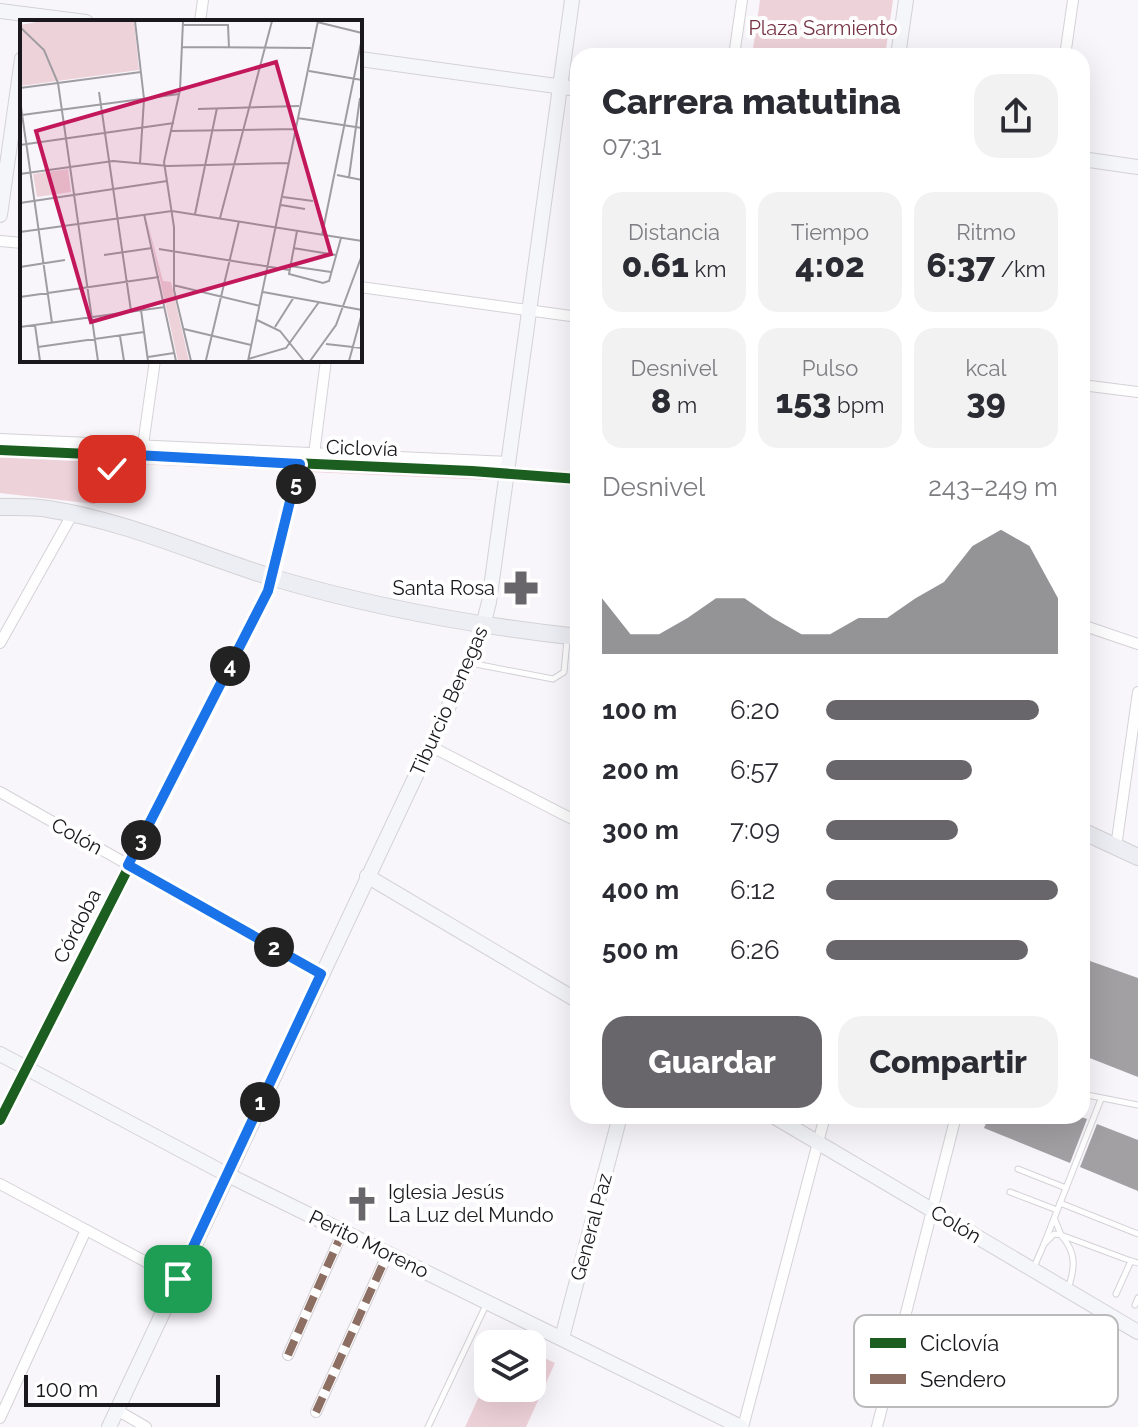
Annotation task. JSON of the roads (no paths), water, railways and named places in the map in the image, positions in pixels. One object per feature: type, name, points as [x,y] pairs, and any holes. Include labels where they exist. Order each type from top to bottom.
[{"type":"main road","name":"Tiburcio Benegas","points":[[109,1427],[485,624],[572,0]]},
{"type":"main road","points":[[899,48],[906,0]]},
{"type":"main road","points":[[0,11],[29,12],[75,20]]},
{"type":"main road","points":[[362,59],[570,88]]},
{"type":"main road","points":[[0,215],[20,73]]},
{"type":"main road","points":[[1090,160],[1138,167]]},
{"type":"main road","points":[[0,507],[45,508],[73,513],[176,543],[273,577],[382,604],[485,624],[570,636]]},
{"type":"main road","points":[[1090,835],[1138,857]]},
{"type":"main road","points":[[367,876],[570,996]]},
{"type":"main road","name":"Perito Moreno","points":[[0,1054],[226,1174],[742,1427]]},
{"type":"main road","name":"General Paz","points":[[562,1338],[618,1124]]},
{"type":"main road","name":"Colón","points":[[786,1124],[1109,1315]]},
{"type":"main road","name":"Colón","points":[[1118,1320],[1138,1332]]},
{"type":"street","points":[[200,20],[203,0]]},
{"type":"street","points":[[735,48],[742,0]]},
{"type":"street","points":[[1066,48],[1073,0]]},
{"type":"street","points":[[0,241],[20,243]]},
{"type":"street","points":[[362,287],[570,316]]},
{"type":"street","points":[[143,445],[155,362]]},
{"type":"street","points":[[315,459],[326,362]]},
{"type":"street","points":[[1090,386],[1138,392]]},
{"type":"street","points":[[0,439],[143,445],[315,459],[509,462]]},
{"type":"street","name":"Córdoba","points":[[0,1120],[24,1067],[262,605],[273,577],[292,493]]},
{"type":"street","points":[[0,643],[73,513]]},
{"type":"street","points":[[1090,628],[1138,644]]},
{"type":"street","points":[[1116,847],[1138,692]]},
{"type":"street","points":[[430,746],[570,818]]},
{"type":"street","name":"Colón","points":[[0,792],[321,974]]},
{"type":"street","points":[[742,1427],[823,1124]]},
{"type":"street","points":[[905,1315],[954,1124]]},
{"type":"street","points":[[0,1184],[178,1279]]},
{"type":"street","points":[[0,1418],[86,1230]]},
{"type":"street","points":[[288,1355],[343,1231]]},
{"type":"street","points":[[316,1412],[388,1253]]},
{"type":"street","points":[[877,1427],[882,1407]]},
{"type":"street","points":[[117,1410],[146,1427]]},
{"type":"lane","points":[[469,663],[553,679],[564,672],[570,648]]},
{"type":"lane","points":[[1090,1096],[1138,1105]]},
{"type":"lane","points":[[1033,1270],[1101,1099]]},
{"type":"lane","points":[[1018,1169],[1066,1188]]},
{"type":"lane","points":[[1010,1192],[1056,1214]]},
{"type":"lane","points":[[1060,1203],[1138,1234]]},
{"type":"lane","points":[[1056,1214],[1061,1235],[1070,1247],[1075,1265],[1067,1290]]},
{"type":"lane","points":[[1044,1244],[1054,1234],[1061,1235],[1138,1263]]},
{"type":"lane","points":[[1116,1294],[1131,1261]]},
{"type":"lane","points":[[1135,1305],[1138,1298]]},
{"type":"lane","points":[[428,1427],[488,1302]]},
{"type":"place","name":"Santa Rosa","points":[[521,588]]},
{"type":"place","name":"Iglesia Jesús La Luz del Mundo","points":[[362,1204]]},
{"type":"park label","name":"Plaza Sarmiento","points":[[823,28]]}]
